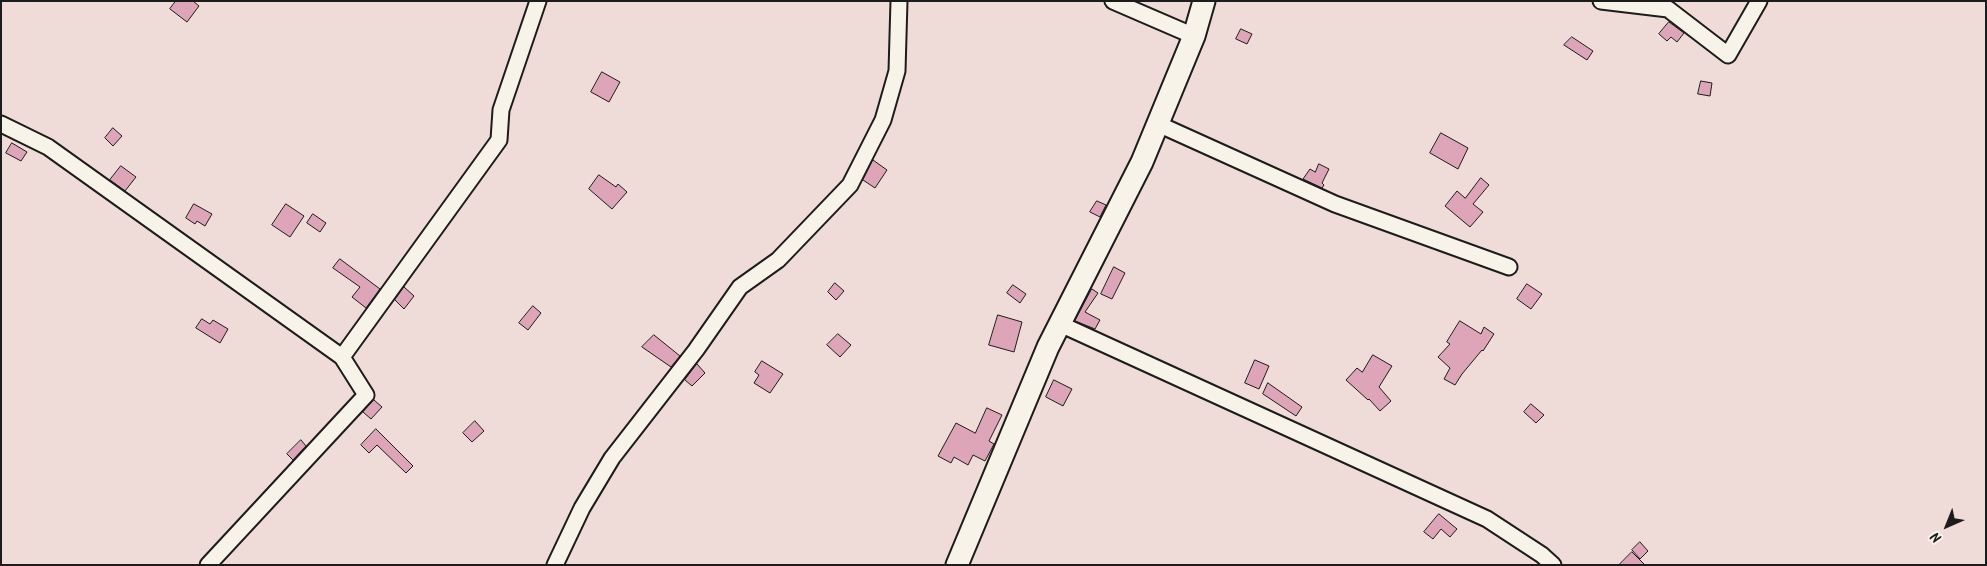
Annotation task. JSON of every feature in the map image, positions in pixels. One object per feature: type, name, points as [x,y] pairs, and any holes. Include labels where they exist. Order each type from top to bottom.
[{"type":"street","points":[[342,357],[499,140],[501,110],[538,1]]},
{"type":"street","points":[[556,565],[582,508],[612,458],[696,350],[740,287],[778,260],[850,185],[883,120],[897,70],[900,1]]},
{"type":"street","points":[[1113,1],[1194,36]]},
{"type":"street","points":[[957,565],[1048,347],[1142,162],[1194,36],[1204,1]]},
{"type":"street","points":[[1601,1],[1668,9],[1728,55],[1759,1]]},
{"type":"street","points":[[1,124],[48,147],[342,357],[366,395],[208,565]]},
{"type":"street","points":[[1158,124],[1335,204],[1509,267]]},
{"type":"street","points":[[1060,324],[1487,519],[1542,555],[1553,565]]},
{"type":"building","points":[[176,1],[193,1],[199,6],[187,22],[170,9]]},
{"type":"building","points":[[1669,22],[1684,33],[1677,42],[1671,37],[1667,41],[1659,34]]},
{"type":"building","points":[[1241,29],[1252,34],[1247,44],[1236,39]]},
{"type":"building","points":[[1572,37],[1593,51],[1587,60],[1564,45]]},
{"type":"building","points":[[602,72],[620,82],[609,102],[591,92]]},
{"type":"building","points":[[1701,81],[1712,83],[1710,96],[1698,94]]},
{"type":"building","points":[[113,128],[122,136],[113,146],[105,138]]},
{"type":"building","points":[[1441,133],[1468,148],[1458,169],[1430,153]]},
{"type":"building","points":[[12,143],[27,152],[21,161],[6,153]]},
{"type":"building","points":[[873,160],[887,170],[875,188],[863,180]]},
{"type":"building","points":[[1319,164],[1329,169],[1322,183],[1324,185],[1322,188],[1303,179],[1310,169],[1315,172]]},
{"type":"building","points":[[121,166],[136,177],[125,191],[110,180]]},
{"type":"building","points":[[599,175],[616,187],[618,184],[627,192],[612,209],[589,189]]},
{"type":"building","points":[[1481,178],[1489,185],[1473,204],[1483,212],[1470,227],[1445,206],[1457,191],[1465,198]]},
{"type":"building","points":[[1097,201],[1106,205],[1100,217],[1090,212]]},
{"type":"building","points":[[194,204],[212,214],[205,226],[197,221],[195,224],[186,218]]},
{"type":"building","points":[[286,204],[304,216],[290,237],[272,225]]},
{"type":"building","points":[[313,214],[326,223],[320,232],[307,223]]},
{"type":"building","points":[[340,259],[380,289],[366,308],[352,297],[360,287],[333,268]]},
{"type":"building","points":[[1114,267],[1125,273],[1112,299],[1101,294]]},
{"type":"building","points":[[835,283],[844,291],[836,300],[828,292]]},
{"type":"building","points":[[1527,284],[1542,294],[1531,309],[1517,299]]},
{"type":"building","points":[[1013,285],[1026,294],[1020,303],[1007,293]]},
{"type":"building","points":[[404,287],[414,296],[404,309],[395,300]]},
{"type":"building","points":[[1092,289],[1098,293],[1085,312],[1100,320],[1095,329],[1075,321]]},
{"type":"building","points":[[533,306],[541,313],[528,330],[519,323]]},
{"type":"building","points":[[998,315],[1022,322],[1014,352],[989,345]]},
{"type":"building","points":[[202,319],[210,324],[213,320],[228,329],[220,343],[196,328]]},
{"type":"building","points":[[1460,321],[1481,334],[1484,327],[1494,334],[1483,351],[1462,374],[1455,385],[1444,379],[1450,368],[1438,357],[1450,344],[1447,342]]},
{"type":"building","points":[[838,334],[851,345],[840,357],[827,345]]},
{"type":"building","points":[[654,335],[680,356],[671,367],[642,347]]},
{"type":"building","points":[[1373,355],[1392,366],[1379,387],[1391,401],[1380,411],[1346,380],[1357,368],[1362,372]]},
{"type":"building","points":[[1255,360],[1269,366],[1259,389],[1245,383]]},
{"type":"building","points":[[762,361],[783,374],[770,393],[754,383],[759,375],[755,372]]},
{"type":"building","points":[[697,364],[705,373],[692,386],[685,380]]},
{"type":"building","points":[[1054,380],[1072,389],[1063,406],[1046,397]]},
{"type":"building","points":[[1268,383],[1302,407],[1296,416],[1263,394]]},
{"type":"building","points":[[374,400],[382,407],[371,419],[363,412]]},
{"type":"building","points":[[1531,404],[1544,415],[1536,423],[1524,412]]},
{"type":"building","points":[[987,408],[1002,415],[989,441],[994,444],[985,461],[973,455],[968,465],[954,457],[951,463],[938,456],[956,423],[975,433]]},
{"type":"building","points":[[475,421],[484,431],[472,442],[463,433]]},
{"type":"building","points":[[376,429],[413,466],[406,473],[377,445],[369,453],[361,445]]},
{"type":"building","points":[[301,440],[306,446],[293,460],[287,454]]},
{"type":"building","points":[[1439,514],[1457,529],[1450,537],[1441,529],[1433,539],[1424,532]]},
{"type":"building","points":[[1640,542],[1648,551],[1640,559],[1632,550]]},
{"type":"building","points":[[1632,552],[1645,565],[1619,565]]}]
